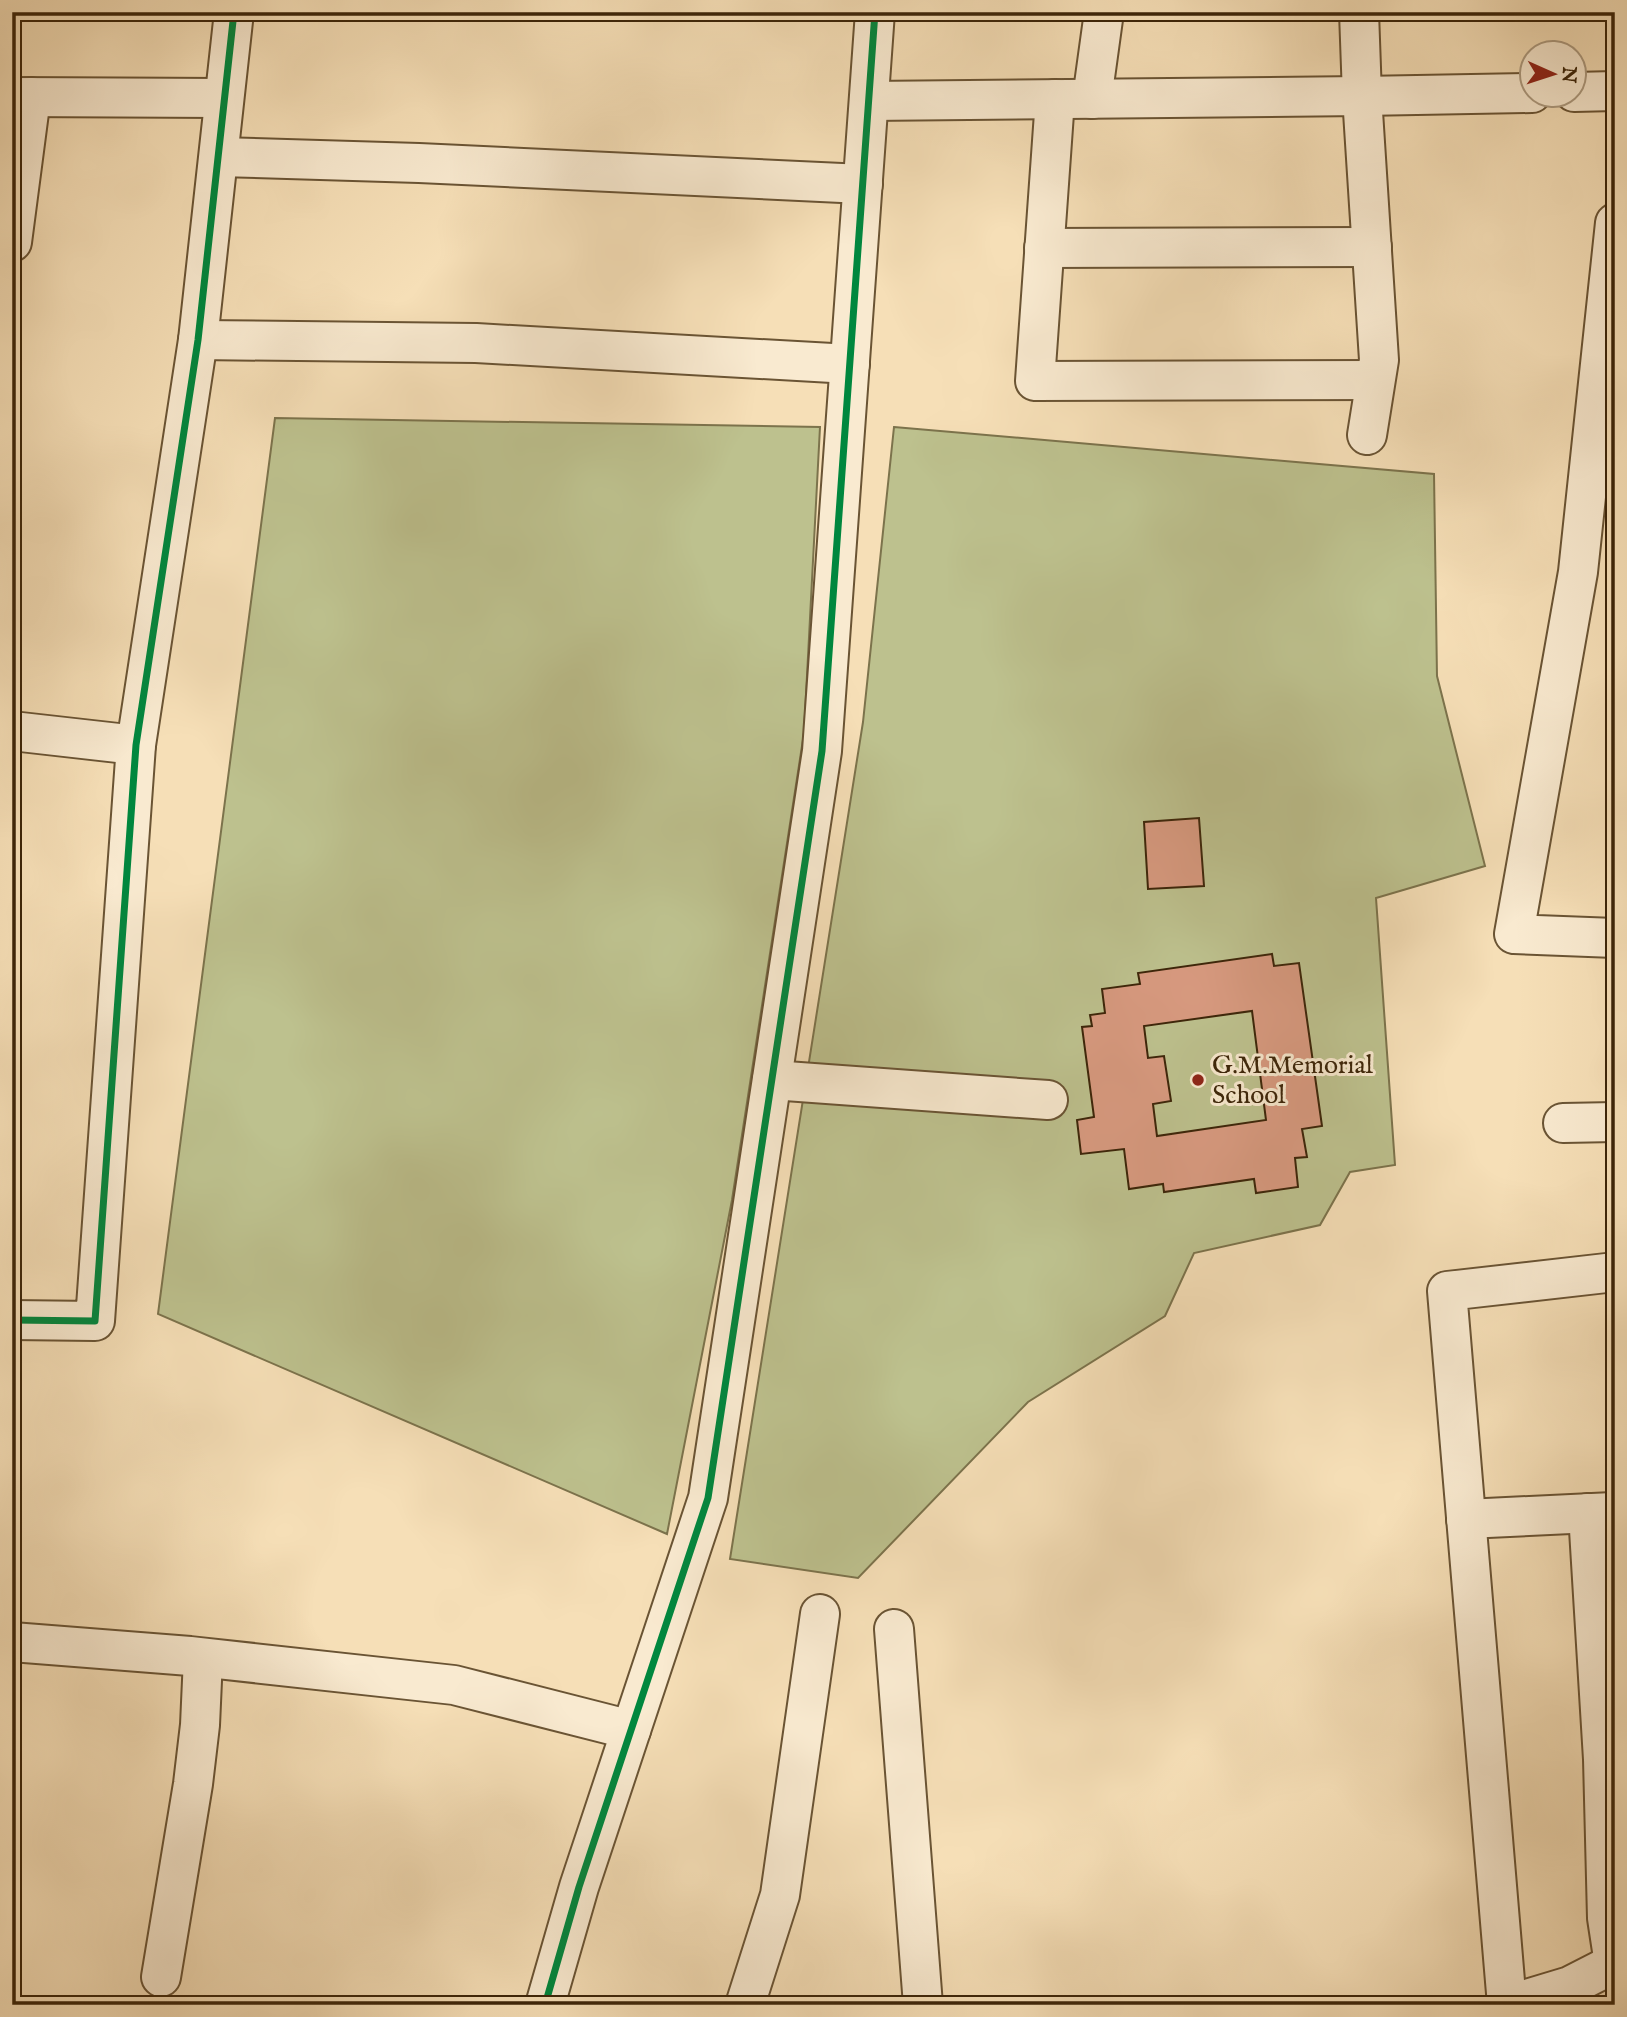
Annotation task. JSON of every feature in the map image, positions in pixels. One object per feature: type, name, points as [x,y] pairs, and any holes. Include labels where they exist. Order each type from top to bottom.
[{"type":"street","points":[[12,1320],[95,1321],[136,745],[198,340],[233,12]]},
{"type":"street","points":[[545,2005],[579,1887],[708,1498],[822,751],[875,12]]},
{"type":"street","points":[[1104,12],[1073,99],[1044,248],[1035,381],[1375,380]]},
{"type":"street","points":[[1359,12],[1379,360],[1367,435]]},
{"type":"street","points":[[1588,92],[1615,91]]},
{"type":"street","points":[[869,101],[1518,93]]},
{"type":"street","points":[[12,242],[22,97],[224,98]]},
{"type":"street","points":[[219,157],[863,184]]},
{"type":"street","points":[[1615,223],[1578,572],[1514,934],[1615,938]]},
{"type":"street","points":[[1044,248],[1372,247]]},
{"type":"street","points":[[198,340],[476,343],[850,364]]},
{"type":"street","points":[[12,731],[136,745]]},
{"type":"street","points":[[772,1080],[1048,1100]]},
{"type":"street","points":[[1563,1123],[1615,1122]]},
{"type":"street","points":[[1466,1519],[1602,1513],[1607,1918],[1614,1964],[1570,1986],[1507,2005],[1466,1519],[1447,1291],[1615,1272]]},
{"type":"street","points":[[745,2005],[780,1895],[820,1614]]},
{"type":"street","points":[[894,1629],[923,2005]]},
{"type":"street","points":[[12,1642],[204,1658],[454,1685],[631,1730]]},
{"type":"street","points":[[161,1977],[193,1784],[204,1658]]},
{"type":"green space","points":[[275,418],[820,427],[804,733],[732,1200],[667,1534],[158,1314]]},
{"type":"green space","points":[[894,427],[1434,474],[1437,676],[1485,866],[1376,898],[1395,1165],[1350,1172],[1320,1225],[1194,1253],[1165,1316],[1028,1402],[858,1578],[730,1559],[863,722]]},
{"type":"building","points":[[1199,818],[1204,886],[1148,889],[1144,822]]},
{"type":"building","points":[[1272,954],[1274,966],[1299,963],[1322,1126],[1302,1129],[1307,1157],[1295,1158],[1298,1187],[1256,1193],[1254,1179],[1164,1192],[1163,1184],[1129,1189],[1124,1149],[1081,1154],[1077,1120],[1094,1117],[1082,1027],[1092,1026],[1090,1015],[1105,1013],[1102,989],[1140,984],[1138,973]],"holes":[[[1252,1011],[1266,1120],[1157,1136],[1153,1104],[1171,1101],[1164,1056],[1148,1058],[1144,1026]]]},
{"type":"cycle path","points":[[12,1320],[95,1321],[136,745],[198,340],[234,12]]},
{"type":"cycle path","points":[[545,2005],[579,1887],[708,1498],[822,751],[875,12]]},
{"type":"place","name":"G.M.Memorial School","points":[[1198,1080]]}]
